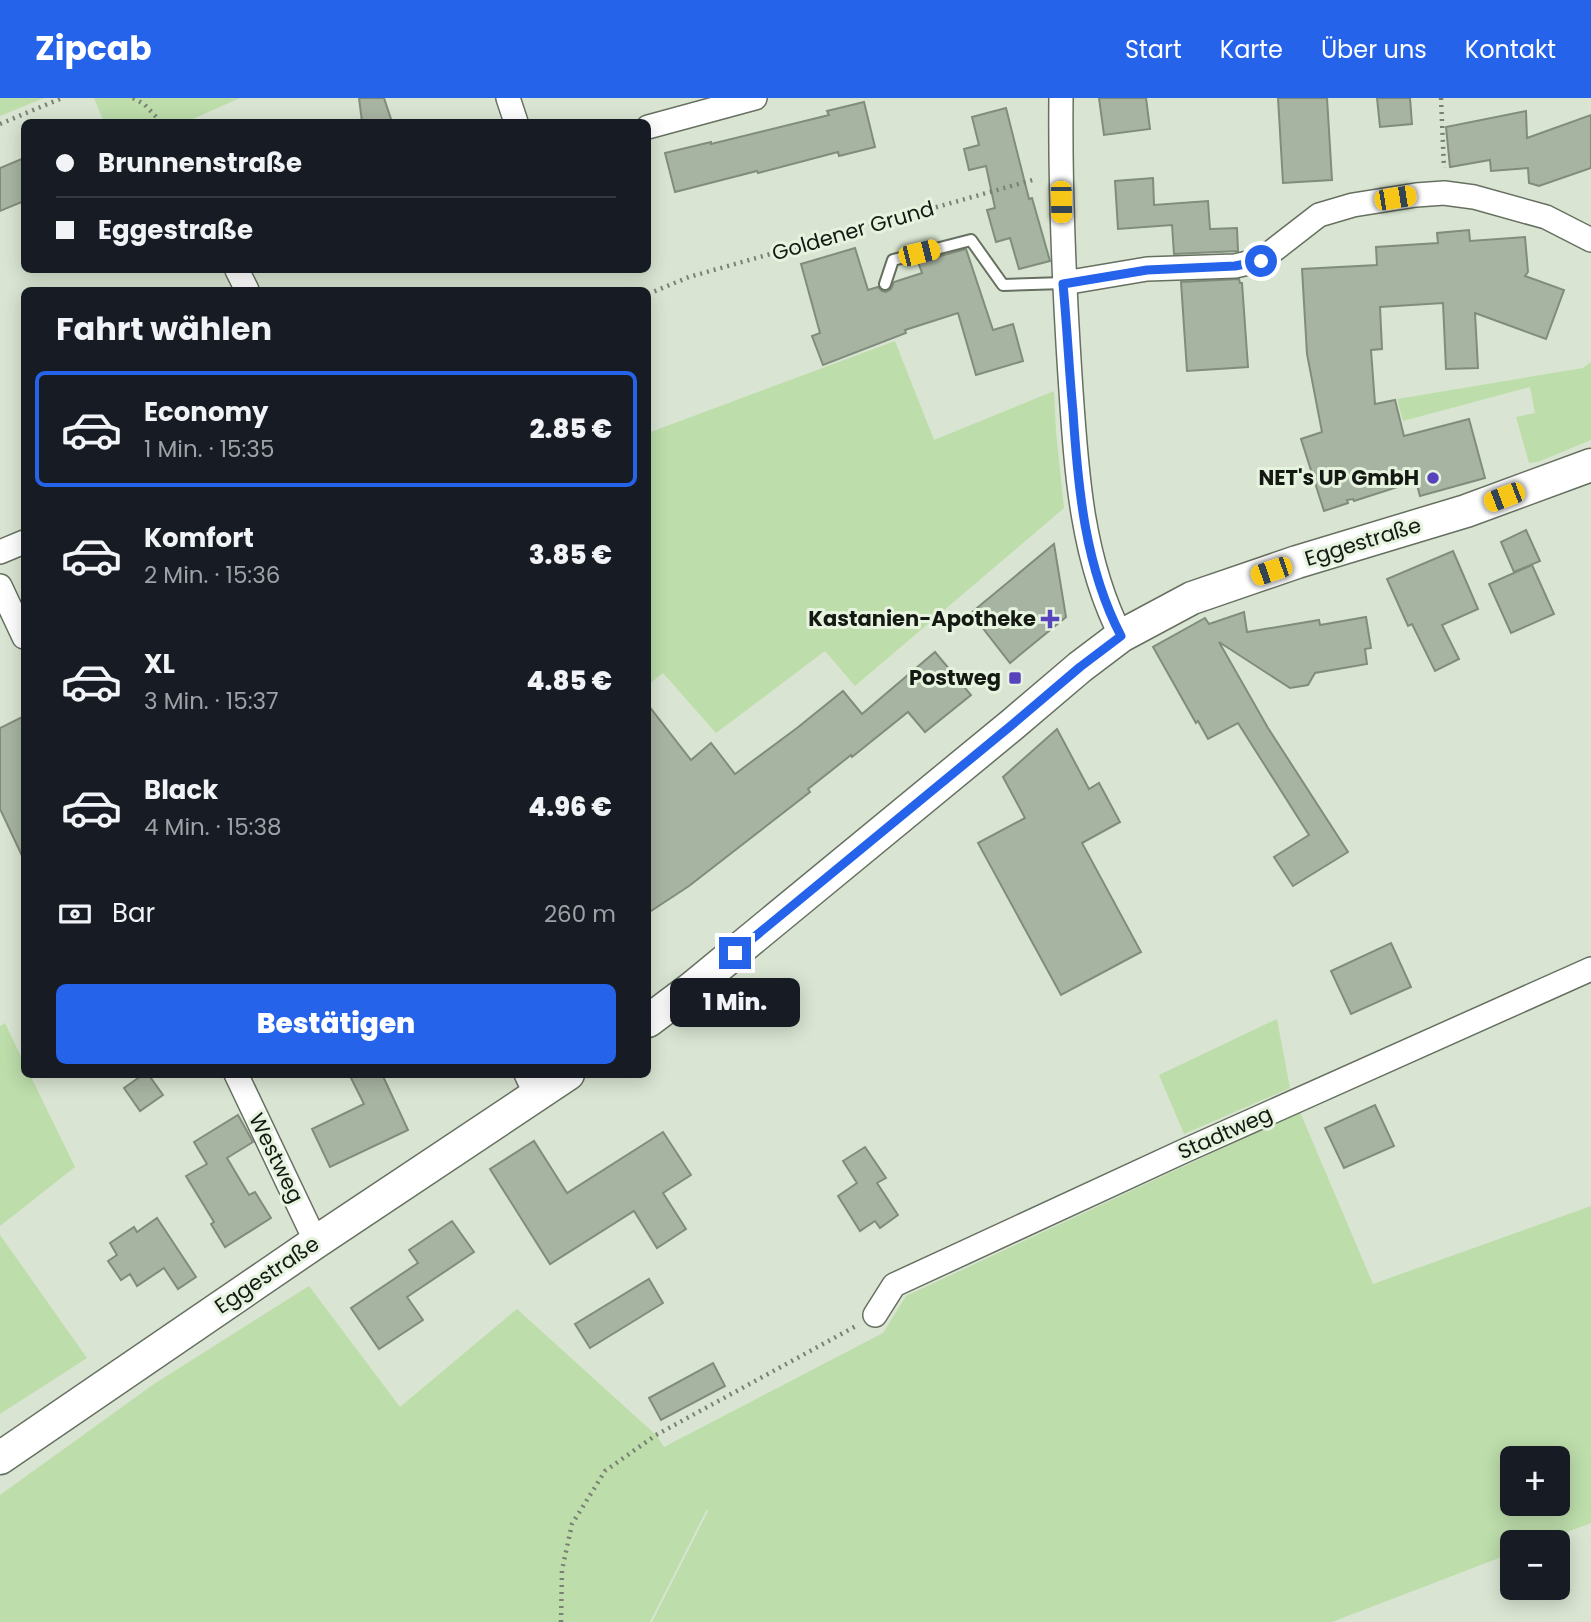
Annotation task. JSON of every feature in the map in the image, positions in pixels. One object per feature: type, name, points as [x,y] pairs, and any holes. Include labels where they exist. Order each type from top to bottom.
[{"type":"main road","name":"Eggestraße","points":[[651,1019],[1121,636],[1192,598],[1297,562],[1466,511],[1591,465]]},
{"type":"main road","name":"Eggestraße","points":[[0,1458],[316,1242],[531,1085],[555,1078]]},
{"type":"street","points":[[508,98],[515,119]]},
{"type":"street","points":[[651,126],[755,98]]},
{"type":"street","points":[[1061,98],[1063,284],[1077,471],[1093,566],[1110,615],[1121,636]]},
{"type":"street","points":[[1063,284],[1147,270],[1235,266],[1261,261],[1319,215],[1353,205],[1416,195],[1444,193],[1474,197],[1546,217],[1591,240]]},
{"type":"street","points":[[0,552],[21,543]]},
{"type":"street","points":[[0,586],[21,631]]},
{"type":"street","name":"Stadtweg","points":[[875,1315],[894,1285],[1184,1151],[1591,970]]},
{"type":"street","name":"Westweg","points":[[238,1078],[316,1242]]},
{"type":"lane","points":[[885,284],[893,260],[971,240],[1003,285],[1063,284]]},
{"type":"path","points":[[0,124],[62,98]]},
{"type":"path","points":[[133,98],[144,104],[158,119]]},
{"type":"path","points":[[1441,98],[1444,193]]},
{"type":"path","name":"Goldener Grund","points":[[651,293],[689,277],[1048,176],[1060,175]]},
{"type":"path","points":[[561,1622],[562,1570],[572,1524],[606,1471],[656,1435],[875,1315]]},
{"type":"green space","points":[[0,98],[44,98],[0,116]]},
{"type":"green space","points":[[94,98],[240,98],[193,119],[103,119]]},
{"type":"green space","points":[[895,341],[934,440],[1054,391],[1064,508],[855,686],[825,651],[716,733],[663,673],[651,683],[651,432]]},
{"type":"green space","points":[[1591,362],[1591,440],[1538,462],[1529,463],[1516,417],[1535,413],[1530,387],[1403,421],[1397,399],[1583,368]]},
{"type":"green space","points":[[1277,1019],[1290,1088],[1184,1134],[1159,1075]]},
{"type":"green space","points":[[5,1023],[21,1057],[21,1078],[31,1078],[75,1167],[0,1226],[0,1026]]},
{"type":"green space","points":[[1300,1112],[1373,1284],[1591,1206],[1591,1523],[1570,1531],[1500,1530],[1500,1558],[1332,1622],[652,1622],[707,1509],[650,1622],[0,1622],[0,1495],[154,1384],[309,1286],[400,1407],[517,1309],[656,1435],[664,1447],[883,1333],[906,1296]]},
{"type":"green space","points":[[0,1235],[87,1358],[0,1414]]},
{"type":"building","points":[[359,98],[384,98],[391,119],[362,119]]},
{"type":"building","points":[[1099,98],[1146,98],[1150,129],[1104,135]]},
{"type":"building","points":[[1278,98],[1327,98],[1332,180],[1283,183]]},
{"type":"building","points":[[1377,98],[1410,98],[1412,124],[1380,127]]},
{"type":"building","points":[[864,102],[875,147],[839,156],[838,152],[675,192],[665,153],[829,115],[827,111]]},
{"type":"building","points":[[1006,108],[1029,199],[1032,198],[1050,261],[1019,269],[1010,238],[996,242],[987,210],[995,208],[986,166],[969,170],[964,149],[979,145],[972,117]]},
{"type":"building","points":[[1526,111],[1527,138],[1591,115],[1591,168],[1539,186],[1529,183],[1528,168],[1491,171],[1490,160],[1450,167],[1446,127]]},
{"type":"building","points":[[21,159],[21,202],[0,211],[0,168]]},
{"type":"building","points":[[1153,178],[1154,205],[1208,201],[1210,229],[1237,228],[1238,251],[1174,254],[1172,225],[1118,229],[1115,181]]},
{"type":"building","points":[[1469,230],[1470,241],[1525,237],[1528,272],[1525,276],[1564,290],[1546,339],[1475,313],[1478,368],[1446,369],[1443,303],[1380,307],[1382,349],[1371,350],[1375,404],[1395,400],[1404,436],[1469,419],[1485,478],[1420,496],[1416,481],[1354,501],[1347,500],[1348,503],[1324,511],[1301,439],[1322,432],[1307,354],[1302,269],[1377,265],[1376,247],[1438,243],[1437,233]]},
{"type":"building","points":[[855,248],[868,290],[878,287],[886,292],[894,282],[922,273],[918,262],[966,249],[993,330],[1013,324],[1023,361],[976,375],[958,313],[905,330],[906,333],[823,365],[812,336],[820,333],[801,264]]},
{"type":"building","points":[[1239,279],[1242,283],[1248,367],[1187,371],[1181,282]]},
{"type":"building","points":[[1526,530],[1540,561],[1514,572],[1501,542]]},
{"type":"building","points":[[1054,544],[1066,617],[1010,663],[971,613]]},
{"type":"building","points":[[1453,551],[1478,609],[1442,625],[1459,659],[1435,671],[1412,624],[1408,626],[1387,579]]},
{"type":"building","points":[[1532,565],[1554,614],[1511,633],[1489,584]]},
{"type":"building","points":[[1244,612],[1247,632],[1319,620],[1320,625],[1366,617],[1371,648],[1365,649],[1367,664],[1315,673],[1308,685],[1290,688],[1219,642],[1268,728],[1348,852],[1293,886],[1274,857],[1309,835],[1238,723],[1208,739],[1153,647],[1205,618],[1209,624]]},
{"type":"building","points":[[935,652],[971,695],[925,732],[908,712],[689,886],[651,911],[651,709],[691,760],[711,743],[735,774],[843,691],[862,714]]},
{"type":"building","points":[[21,718],[21,854],[0,809],[0,728]]},
{"type":"building","points":[[1057,729],[1089,789],[1099,783],[1120,822],[1082,843],[1141,952],[1061,995],[978,843],[1025,818],[1003,777]]},
{"type":"building","points":[[1391,943],[1411,987],[1351,1014],[1331,971]]},
{"type":"building","points":[[138,1078],[151,1078],[163,1095],[140,1111],[124,1088]]},
{"type":"building","points":[[351,1078],[384,1078],[408,1130],[330,1167],[312,1129],[364,1104]]},
{"type":"building","points":[[1375,1105],[1394,1146],[1344,1168],[1325,1128]]},
{"type":"building","points":[[238,1115],[253,1142],[227,1158],[249,1195],[255,1192],[271,1218],[225,1247],[211,1224],[214,1222],[186,1176],[207,1164],[194,1142]]},
{"type":"building","points":[[663,1132],[691,1175],[663,1193],[686,1229],[657,1248],[634,1211],[550,1264],[490,1169],[534,1141],[567,1193]]},
{"type":"building","points":[[865,1147],[886,1178],[877,1183],[898,1215],[880,1228],[875,1221],[860,1231],[838,1196],[857,1183],[843,1161]]},
{"type":"building","points":[[157,1218],[196,1277],[178,1289],[164,1268],[137,1286],[130,1274],[121,1280],[108,1261],[117,1255],[110,1243],[134,1227],[137,1232]]},
{"type":"building","points":[[452,1221],[474,1252],[407,1297],[423,1320],[379,1349],[351,1308],[418,1263],[409,1250]]},
{"type":"building","points":[[649,1279],[663,1303],[590,1348],[575,1324]]},
{"type":"building","points":[[713,1363],[725,1386],[661,1420],[649,1398]]},
{"type":"place","name":"NET's UP GmbH","points":[[1433,478]]},
{"type":"place","name":"Kastanien-Apotheke","points":[[1050,619]]},
{"type":"place","name":"Postweg","points":[[1015,678]]},
{"type":"route","points":[[735,953],[1121,636],[1110,615],[1093,566],[1077,471],[1063,284],[1147,270],[1235,266],[1261,261]]}]
